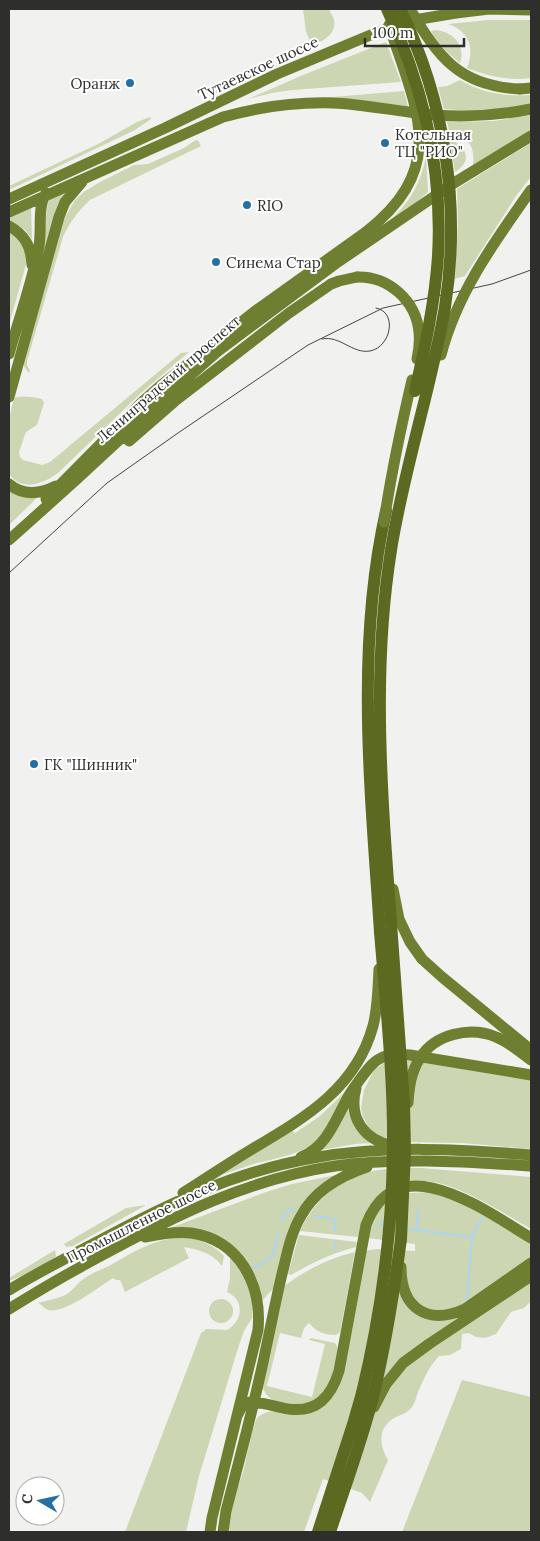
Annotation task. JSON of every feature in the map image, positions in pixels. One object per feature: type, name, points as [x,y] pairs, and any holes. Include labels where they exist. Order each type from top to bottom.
[{"type":"highway","points":[[330,1532],[335,1498],[370,1362],[390,1229],[393,1152],[392,1103],[370,785],[368,711],[370,622],[384,522],[429,329],[436,281],[439,236],[436,175],[426,117],[413,72],[385,9]]},
{"type":"highway","points":[[316,1532],[335,1498],[357,1451],[388,1333],[401,1239],[407,1150],[381,783],[379,694],[381,623],[390,550],[440,333],[448,283],[451,237],[448,173],[440,125],[424,68],[400,9]]},
{"type":"main road","name":"Ленинградский проспект","points":[[9,539],[60,484],[160,386],[240,322],[366,232],[381,220],[403,196],[416,169],[419,153],[418,118],[385,9]]},
{"type":"main road","points":[[410,9],[434,48],[452,67],[486,84],[505,88],[525,88]]},
{"type":"main road","name":"Тутаевское шоссе","points":[[9,199],[277,74],[381,31],[414,20],[456,13],[490,10],[531,10]]},
{"type":"main road","name":"Тутаевское шоссе","points":[[9,212],[223,117],[274,106],[335,103],[460,116],[500,114],[531,109]]},
{"type":"main road","name":"Ленинградский проспект","points":[[9,539],[77,480],[146,414],[218,351],[335,264],[454,183],[531,136]]},
{"type":"main road","points":[[9,354],[40,244],[43,197],[51,185],[64,174]]},
{"type":"main road","points":[[9,397],[11,377],[65,202],[85,179]]},
{"type":"main road","points":[[390,550],[406,497],[450,324],[469,285],[531,190]]},
{"type":"main road","points":[[9,226],[23,236],[30,248],[33,273]]},
{"type":"main road","points":[[77,480],[117,451],[175,401],[288,313],[331,284],[357,277],[386,283],[400,293],[413,311],[420,332],[418,353],[395,453],[384,522]]},
{"type":"main road","points":[[9,484],[15,489],[31,493],[48,490],[60,484]]},
{"type":"main road","points":[[386,854],[399,919],[410,942],[430,967],[531,1050]]},
{"type":"main road","points":[[152,1212],[314,1110],[348,1077],[363,1051],[373,1026],[376,1008],[380,932]]},
{"type":"main road","points":[[360,1080],[354,1099],[354,1109],[359,1125],[371,1138],[378,1142],[407,1150],[409,1093],[412,1075],[420,1058],[434,1044],[456,1034],[483,1033],[504,1040],[531,1060]]},
{"type":"main road","points":[[281,1165],[308,1155],[325,1140],[346,1100],[376,1061],[383,1057],[400,1054],[531,1074]]},
{"type":"main road","name":"Промышленное шоссе","points":[[9,1290],[152,1212],[208,1188],[281,1165],[312,1158],[381,1150],[531,1153]]},
{"type":"main road","points":[[222,1532],[250,1420],[289,1245],[301,1216],[307,1205],[334,1181],[358,1170],[389,1161]]},
{"type":"main road","name":"Промышленное шоссе","points":[[9,1308],[129,1240],[199,1205],[283,1176],[336,1166],[389,1161],[472,1162],[531,1166]]},
{"type":"main road","points":[[237,1416],[244,1404],[254,1402],[296,1410],[312,1407],[325,1399],[334,1386],[363,1235],[374,1206],[392,1190],[407,1187],[436,1189],[466,1200],[531,1238]]},
{"type":"main road","points":[[129,1240],[170,1232],[191,1233],[211,1239],[222,1245],[241,1262],[254,1284],[259,1310],[258,1330],[210,1532]]},
{"type":"main road","points":[[401,1239],[401,1277],[405,1293],[414,1306],[432,1316],[447,1316],[465,1309],[531,1264]]},
{"type":"main road","points":[[357,1451],[380,1393],[403,1363],[531,1276]]},
{"type":"main road","points":[[245,1382],[246,1396],[254,1402]]},
{"type":"main road","points":[[258,1384],[261,1398],[270,1405]]},
{"type":"main road","points":[[250,1420],[259,1410],[270,1405]]},
{"type":"green space","points":[[303,9],[329,9],[334,19],[334,25],[328,37],[320,42],[311,43],[306,32]]},
{"type":"green space","points":[[488,20],[531,20],[531,78],[514,79],[498,77],[467,68],[470,54],[468,41],[461,31],[448,24]]},
{"type":"green space","points":[[436,30],[448,33],[457,40],[461,51],[460,63],[437,40],[431,31]]},
{"type":"green space","points":[[386,42],[401,82],[292,90],[248,99],[303,75]]},
{"type":"green space","points":[[269,64],[268,70],[211,95],[213,89]]},
{"type":"green space","points":[[460,80],[494,93],[531,95],[531,104],[488,110],[444,109],[438,87],[447,86]]},
{"type":"green space","points":[[404,91],[408,107],[321,98]]},
{"type":"green space","points":[[531,115],[531,130],[473,165],[473,153],[469,143],[457,134],[450,133],[447,122],[494,121]]},
{"type":"green space","points":[[150,117],[151,119],[135,130],[9,190],[9,186]]},
{"type":"green space","points":[[198,140],[201,146],[90,200],[68,226],[63,237],[27,361],[29,373],[24,366],[24,359],[63,221],[75,200],[85,191],[134,165],[148,164]]},
{"type":"green space","points":[[452,140],[462,147],[466,155],[464,164],[455,172],[450,141]]},
{"type":"green space","points":[[531,143],[531,177],[516,196],[465,276],[454,279],[458,226],[457,189]]},
{"type":"green space","points":[[426,157],[428,192],[404,213],[384,226],[400,211],[416,187]]},
{"type":"green space","points":[[70,190],[43,253],[49,198]]},
{"type":"green space","points":[[31,206],[32,239],[25,230],[9,220],[9,217]]},
{"type":"green space","points":[[9,232],[22,240],[27,261],[9,325]]},
{"type":"green space","points":[[189,352],[140,394],[58,473],[46,480],[33,484],[20,483],[9,474],[9,419],[14,398],[24,396],[42,399],[44,403],[37,425],[26,432],[19,452],[23,460],[42,465],[50,462],[181,353]]},
{"type":"green space","points":[[9,491],[18,496],[38,497],[9,525]]},
{"type":"green space","points":[[411,1061],[531,1079],[531,1149],[462,1143],[399,1142],[383,1139],[371,1131],[363,1117],[361,1108],[364,1090],[374,1070],[386,1062]]},
{"type":"green space","points":[[350,1087],[325,1131],[315,1142],[302,1150],[221,1175],[292,1130],[295,1133],[320,1116]]},
{"type":"green space","points":[[351,1098],[372,1143],[321,1150]]},
{"type":"green space","points":[[421,1168],[531,1177],[531,1229],[462,1191],[447,1185],[420,1181],[395,1187],[377,1197],[366,1213],[358,1237],[300,1231],[314,1208],[342,1183],[354,1177],[379,1170]]},
{"type":"green space","points":[[336,1175],[297,1212],[288,1230],[273,1289],[262,1301],[257,1280],[243,1257],[170,1228],[266,1192],[292,1184]]},
{"type":"green space","points":[[430,1192],[460,1202],[531,1242],[531,1301],[524,1308],[511,1312],[496,1334],[485,1338],[476,1337],[469,1333],[462,1334],[461,1349],[450,1355],[439,1356],[435,1360],[412,1407],[385,1426],[382,1442],[388,1460],[370,1502],[362,1493],[323,1479],[304,1532],[229,1532],[229,1516],[257,1418],[273,1411],[287,1415],[298,1414],[333,1396],[364,1251],[377,1249],[415,1251],[415,1244],[367,1238],[368,1232],[382,1204],[409,1193]]},
{"type":"green space","points":[[146,1205],[73,1246],[66,1247],[64,1244],[126,1208]]},
{"type":"green space","points":[[299,1235],[357,1242],[356,1247],[322,1259],[291,1275],[288,1274]]},
{"type":"green space","points":[[188,1237],[207,1244],[220,1252],[224,1256],[222,1266],[205,1253],[184,1247],[189,1258],[125,1292],[120,1280],[113,1278],[82,1299],[63,1308],[48,1310],[38,1303],[67,1294],[87,1276],[155,1242]]},
{"type":"green space","points":[[55,1250],[56,1256],[54,1258],[27,1274],[9,1281],[9,1278]]},
{"type":"green space","points":[[355,1252],[340,1332],[336,1335],[324,1334],[309,1323],[304,1328],[301,1338],[280,1333],[267,1386],[312,1397],[325,1344],[309,1340],[311,1338],[335,1343],[337,1346],[335,1366],[327,1387],[319,1397],[304,1404],[287,1405],[278,1403],[271,1399],[262,1386],[284,1286],[318,1265]]},
{"type":"green space","points":[[230,1256],[245,1277],[252,1300],[252,1318],[244,1331],[239,1345],[199,1476],[186,1532],[125,1532],[201,1333],[206,1329],[227,1330],[239,1316],[240,1311],[237,1300],[227,1292],[230,1278]]},
{"type":"green space","points":[[221,1299],[229,1303],[233,1311],[229,1319],[221,1323],[213,1319],[209,1311],[213,1303]]},
{"type":"green space","points":[[462,1380],[531,1397],[531,1532],[402,1532]]},
{"type":"waterway","points":[[282,1220],[285,1213],[291,1210],[295,1211]]},
{"type":"waterway","points":[[418,1210],[417,1230],[471,1237]]},
{"type":"waterway","points":[[315,1216],[335,1219],[335,1232]]},
{"type":"waterway","points":[[467,1301],[472,1237],[482,1218]]},
{"type":"waterway","points":[[379,1224],[385,1225]]},
{"type":"waterway","points":[[407,1229],[417,1230]]},
{"type":"waterway","points":[[254,1268],[273,1256],[278,1234]]},
{"type":"waterway","points":[[335,1242],[336,1251]]},
{"type":"tram line","points":[[9,573],[107,483],[308,345],[383,308],[492,284],[531,270]]},
{"type":"tram line","points":[[322,339],[335,340],[357,350],[370,351],[377,348],[387,337],[389,322],[383,311],[376,308]]},
{"type":"place","name":"Оранж","points":[[130,83]]},
{"type":"place","name":"Котельная ТЦ \"РИО\"","points":[[385,143]]},
{"type":"place","name":"RIO","points":[[247,205]]},
{"type":"place","name":"Синема Стар","points":[[216,262]]},
{"type":"place","name":"ГК \"Шинник\"","points":[[34,764]]}]
